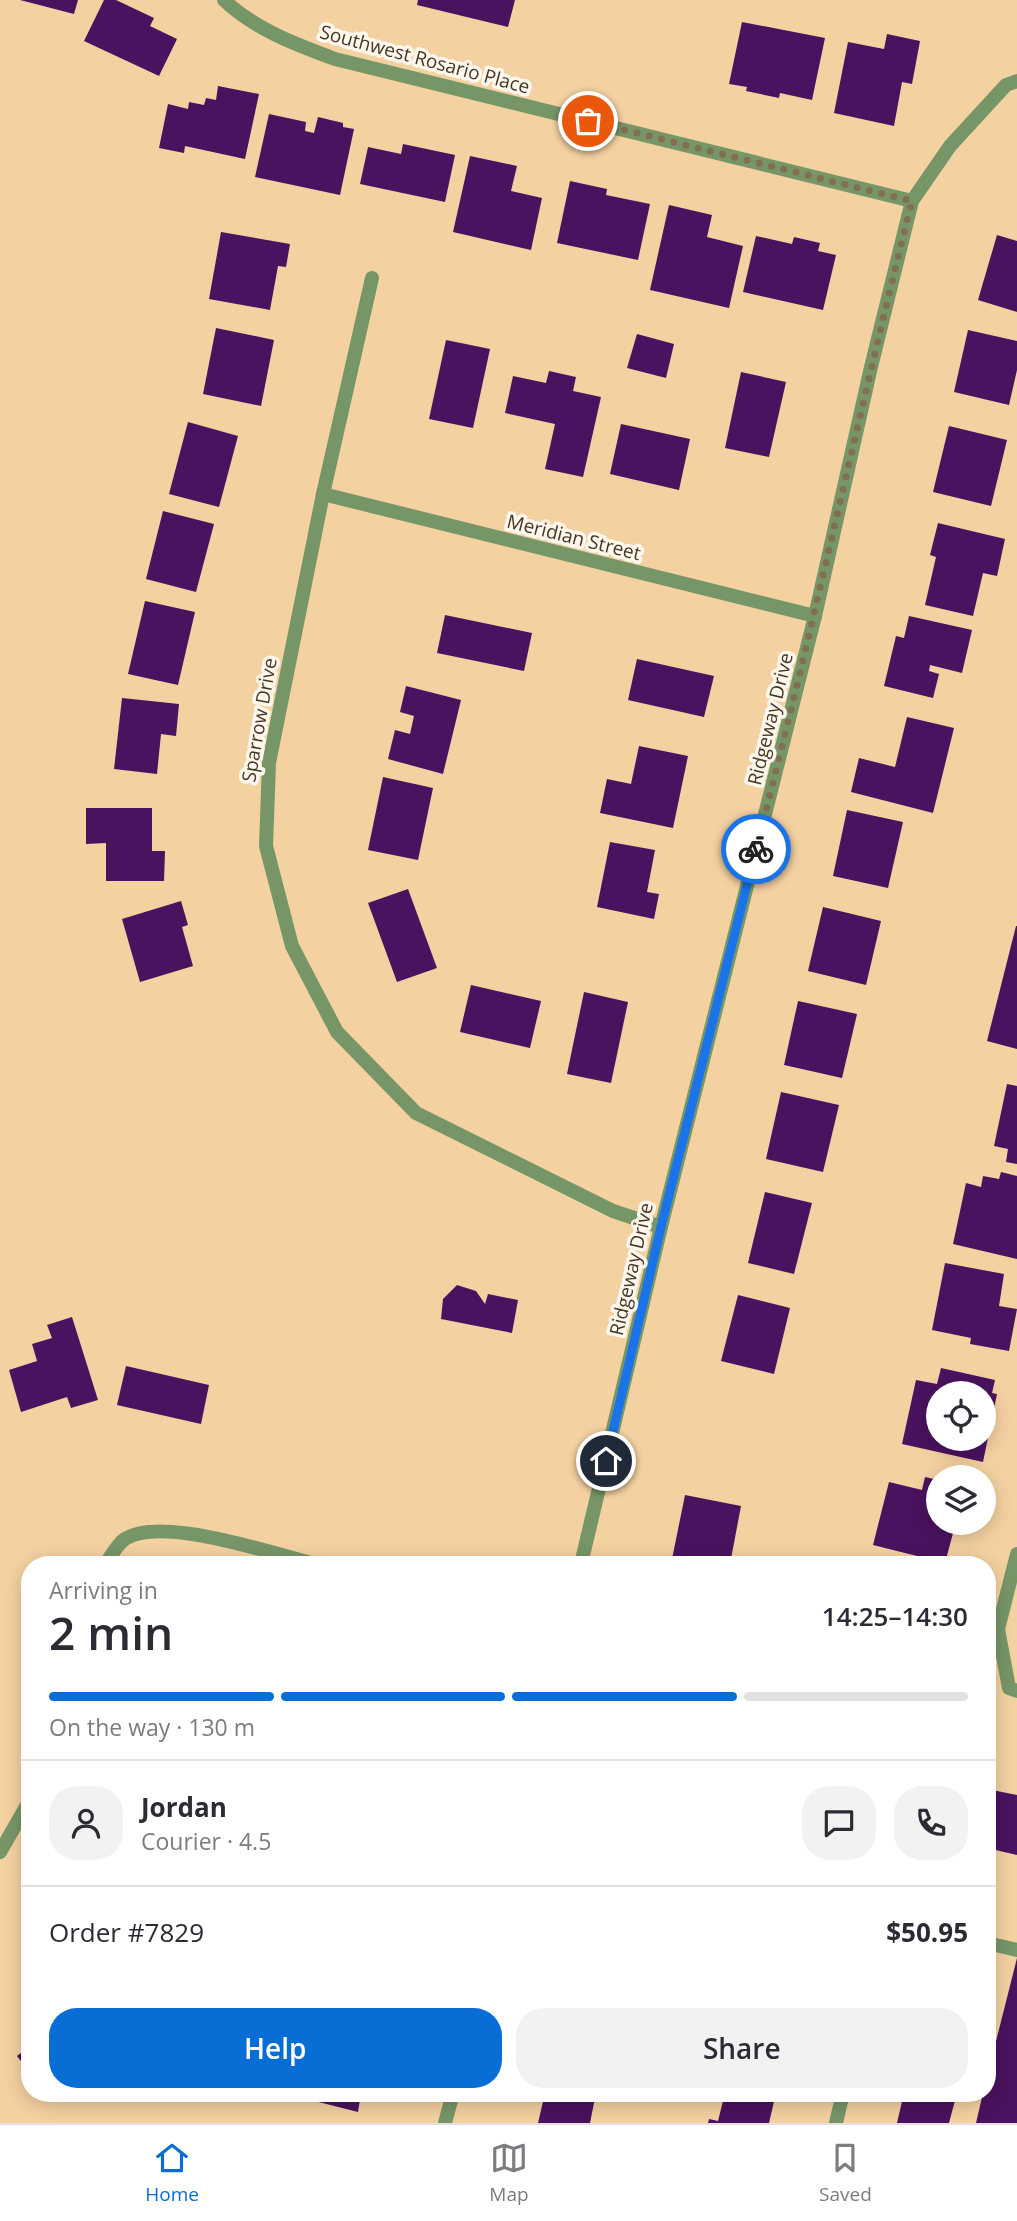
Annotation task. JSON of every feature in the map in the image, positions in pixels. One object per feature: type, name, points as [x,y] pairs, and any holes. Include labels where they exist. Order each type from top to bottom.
[{"type":"street","name":"Southwest Rosario Place","points":[[224,0],[255,24],[302,47],[335,59],[912,201]]},
{"type":"street","name":"Ridgeway Drive","points":[[583,1556],[661,1227],[815,616],[871,367],[912,201],[950,146],[1006,85],[1017,81]]},
{"type":"street","name":"Sparrow Drive","points":[[372,278],[323,494],[265,796],[266,846],[292,946],[337,1032],[416,1113],[613,1211],[661,1227]]},
{"type":"street","name":"Meridian Street","points":[[323,494],[815,616]]},
{"type":"street","points":[[111,1556],[125,1539],[157,1529],[194,1534],[283,1556]]},
{"type":"street","points":[[1017,1554],[998,1629],[1009,1688],[1017,1691]]},
{"type":"street","points":[[0,1852],[21,1816]]},
{"type":"street","points":[[996,1945],[1017,1950]]},
{"type":"street","points":[[445,2123],[451,2102]]},
{"type":"street","points":[[836,2123],[841,2102]]},
{"type":"building","points":[[20,0],[78,0],[74,14]]},
{"type":"building","points":[[104,0],[116,0],[154,18],[150,26],[177,39],[159,76],[84,41]]},
{"type":"building","points":[[418,0],[515,0],[508,27],[417,5]]},
{"type":"building","points":[[742,22],[825,38],[812,100],[780,93],[779,98],[746,91],[747,87],[729,84]]},
{"type":"building","points":[[887,34],[920,41],[912,84],[902,82],[894,126],[834,113],[848,42],[884,49]]},
{"type":"building","points":[[218,86],[259,94],[245,159],[185,146],[184,153],[159,148],[168,104],[188,109],[189,102],[204,105],[206,98],[216,100]]},
{"type":"building","points":[[269,114],[306,122],[305,131],[314,133],[318,117],[343,123],[343,127],[354,129],[340,195],[255,177]]},
{"type":"building","points":[[403,144],[455,155],[445,202],[360,184],[368,147],[401,154]]},
{"type":"building","points":[[470,156],[517,166],[511,191],[542,198],[531,250],[453,232]]},
{"type":"building","points":[[570,181],[607,189],[606,195],[650,204],[638,260],[557,243]]},
{"type":"building","points":[[669,205],[712,215],[707,237],[743,246],[729,308],[650,290]]},
{"type":"building","points":[[221,232],[290,244],[286,267],[278,266],[270,310],[209,299]]},
{"type":"building","points":[[997,235],[1017,241],[1017,312],[978,300]]},
{"type":"building","points":[[756,236],[792,244],[794,237],[820,243],[818,251],[836,255],[823,310],[743,292]]},
{"type":"building","points":[[216,328],[274,340],[261,406],[203,394]]},
{"type":"building","points":[[968,330],[1017,341],[1017,370],[1009,405],[954,392]]},
{"type":"building","points":[[637,334],[674,344],[666,378],[627,368]]},
{"type":"building","points":[[446,340],[490,349],[473,428],[429,419]]},
{"type":"building","points":[[549,371],[576,377],[573,391],[601,397],[583,477],[545,469],[555,424],[505,413],[513,376],[546,383]]},
{"type":"building","points":[[741,372],[786,382],[769,457],[725,448]]},
{"type":"building","points":[[188,422],[238,436],[219,507],[169,494]]},
{"type":"building","points":[[621,424],[690,439],[679,490],[610,474]]},
{"type":"building","points":[[949,426],[1007,440],[991,506],[933,492]]},
{"type":"building","points":[[163,511],[214,524],[196,592],[146,579]]},
{"type":"building","points":[[938,523],[1005,539],[997,576],[983,573],[973,616],[925,605],[936,557],[930,555]]},
{"type":"building","points":[[145,601],[195,612],[178,685],[128,674]]},
{"type":"building","points":[[445,615],[532,633],[524,671],[437,653]]},
{"type":"building","points":[[909,616],[972,630],[962,673],[930,665],[929,671],[939,674],[933,698],[884,686],[896,636],[904,638]]},
{"type":"building","points":[[637,659],[714,676],[704,717],[628,700]]},
{"type":"building","points":[[406,686],[461,700],[443,774],[388,759],[395,730],[410,734],[414,716],[400,712]]},
{"type":"building","points":[[122,698],[179,704],[176,736],[161,734],[157,774],[114,769]]},
{"type":"building","points":[[907,717],[954,728],[933,813],[851,792],[859,758],[895,767]]},
{"type":"building","points":[[639,746],[688,756],[673,828],[600,813],[607,779],[631,784]]},
{"type":"building","points":[[383,777],[433,788],[418,860],[368,850]]},
{"type":"building","points":[[86,808],[152,808],[152,851],[165,851],[164,881],[106,881],[106,843],[86,844]]},
{"type":"building","points":[[847,810],[903,822],[888,888],[833,876]]},
{"type":"building","points":[[610,842],[655,850],[647,892],[659,894],[654,919],[597,907]]},
{"type":"building","points":[[408,889],[437,968],[397,982],[368,903]]},
{"type":"building","points":[[181,901],[188,925],[182,927],[193,966],[140,982],[122,919]]},
{"type":"building","points":[[823,907],[881,921],[866,985],[808,971]]},
{"type":"building","points":[[1017,926],[1017,1049],[987,1041]]},
{"type":"building","points":[[471,985],[541,1001],[530,1048],[460,1032]]},
{"type":"building","points":[[584,992],[628,1002],[611,1083],[567,1074]]},
{"type":"building","points":[[798,1001],[857,1014],[842,1078],[784,1065]]},
{"type":"building","points":[[1007,1084],[1017,1086],[1017,1164],[1006,1162],[1008,1149],[994,1146]]},
{"type":"building","points":[[781,1092],[839,1105],[823,1172],[766,1159]]},
{"type":"building","points":[[1001,1172],[1017,1176],[1017,1259],[953,1244],[966,1183],[981,1187],[983,1176],[999,1179]]},
{"type":"building","points":[[765,1192],[812,1203],[794,1274],[748,1263]]},
{"type":"building","points":[[945,1263],[1004,1274],[999,1306],[1017,1309],[1009,1351],[970,1344],[971,1338],[932,1330]]},
{"type":"building","points":[[457,1285],[476,1291],[485,1304],[488,1294],[518,1300],[512,1333],[441,1319],[443,1299]]},
{"type":"building","points":[[738,1295],[790,1308],[774,1374],[721,1361]]},
{"type":"building","points":[[72,1317],[98,1400],[71,1408],[67,1397],[21,1412],[9,1370],[37,1361],[32,1344],[52,1338],[47,1325]]},
{"type":"building","points":[[126,1366],[209,1385],[201,1424],[117,1405]]},
{"type":"building","points":[[941,1368],[995,1381],[938,1381]]},
{"type":"building","points":[[916,1380],[926,1382],[926,1449],[902,1444]]},
{"type":"building","points":[[934,1451],[985,1451],[983,1462]]},
{"type":"building","points":[[926,1477],[926,1535],[953,1535],[947,1556],[917,1556],[873,1545],[889,1482],[922,1490]]},
{"type":"building","points":[[685,1495],[741,1506],[732,1556],[673,1556]]},
{"type":"building","points":[[996,1791],[1017,1795],[1017,1855],[996,1850]]},
{"type":"building","points":[[1017,1958],[1017,2123],[976,2123],[981,2102],[996,2102],[996,2041]]},
{"type":"building","points":[[319,2102],[360,2102],[358,2112]]},
{"type":"building","points":[[543,2102],[594,2102],[590,2123],[538,2123]]},
{"type":"building","points":[[723,2102],[774,2102],[769,2123],[708,2123],[709,2119],[718,2121]]},
{"type":"building","points":[[902,2102],[955,2102],[949,2123],[897,2123]]},
{"type":"way so far","points":[[588,121],[912,201],[871,367],[815,616],[756,849]]},
{"type":"route","points":[[606,1461],[661,1227],[756,849]]}]
